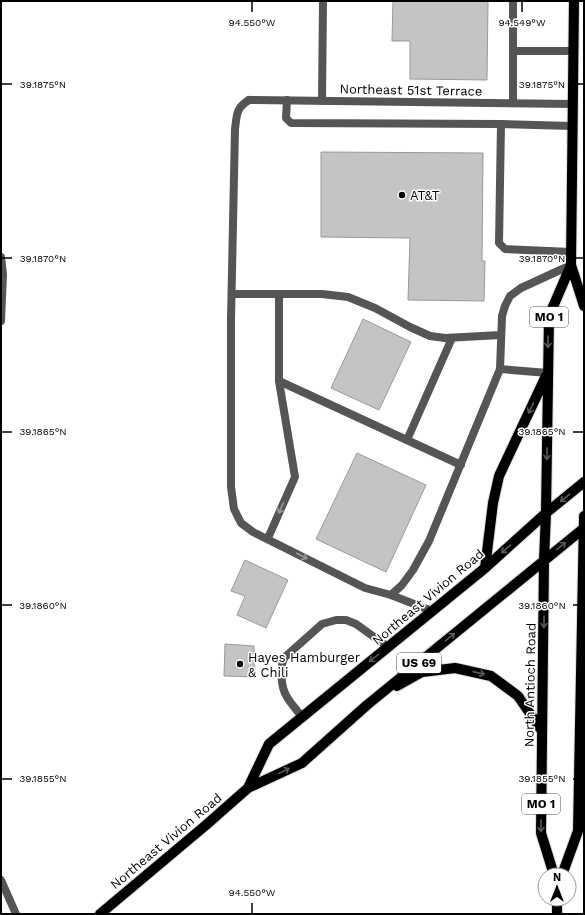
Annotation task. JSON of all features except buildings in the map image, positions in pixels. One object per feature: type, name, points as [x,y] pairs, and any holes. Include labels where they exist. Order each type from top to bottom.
[{"type":"main road","name":"MO 1","points":[[574,1],[571,265],[584,306]]},
{"type":"main road","name":"MO 1","points":[[548,373],[549,316],[571,265]]},
{"type":"main road","name":"North Antioch Road","points":[[548,373],[541,833],[552,867]]},
{"type":"main road","points":[[485,568],[493,503],[499,476],[548,373]]},
{"type":"main road","name":"Northeast Vivion Road","points":[[248,788],[269,744],[485,568],[584,482]]},
{"type":"main road","name":"MO 1","points":[[565,867],[578,831],[583,654],[584,516]]},
{"type":"main road","name":"Northeast Vivion Road","points":[[100,914],[248,788],[302,763],[367,705],[584,528]]},
{"type":"main road","points":[[367,705],[422,672],[455,668],[491,676],[518,696],[542,732]]},
{"type":"street","points":[[322,101],[323,1]]},
{"type":"street","points":[[513,1],[513,103]]},
{"type":"street","points":[[513,51],[574,51]]},
{"type":"street","name":"Northeast 51st Terrace","points":[[232,294],[235,129],[237,114],[241,105],[249,100],[573,104]]},
{"type":"street","points":[[287,100],[286,118],[290,123],[501,124],[572,126]]},
{"type":"street","points":[[501,124],[499,243],[505,249],[571,252]]},
{"type":"street","points":[[1,257],[3,274],[1,321]]},
{"type":"street","points":[[391,595],[402,585],[413,570],[429,541],[500,369],[502,316],[510,296],[521,288],[571,265]]},
{"type":"street","points":[[432,611],[391,595],[364,588],[268,538],[253,532],[241,522],[234,509],[231,487],[232,294],[322,294],[348,297],[374,308],[430,336],[452,338],[502,335]]},
{"type":"street","points":[[268,538],[295,477],[279,381],[279,294]]},
{"type":"street","points":[[407,440],[452,338]]},
{"type":"street","points":[[500,369],[548,373]]},
{"type":"street","points":[[279,381],[461,464]]},
{"type":"street","points":[[302,717],[286,695],[282,682],[282,661],[322,624],[336,620],[346,620],[356,624],[388,647]]},
{"type":"street","points":[[1,880],[16,914]]},
{"type":"place","name":"AT&T","points":[[402,195]]},
{"type":"place","name":"Hayes Hamburger & Chili","points":[[240,664]]}]
